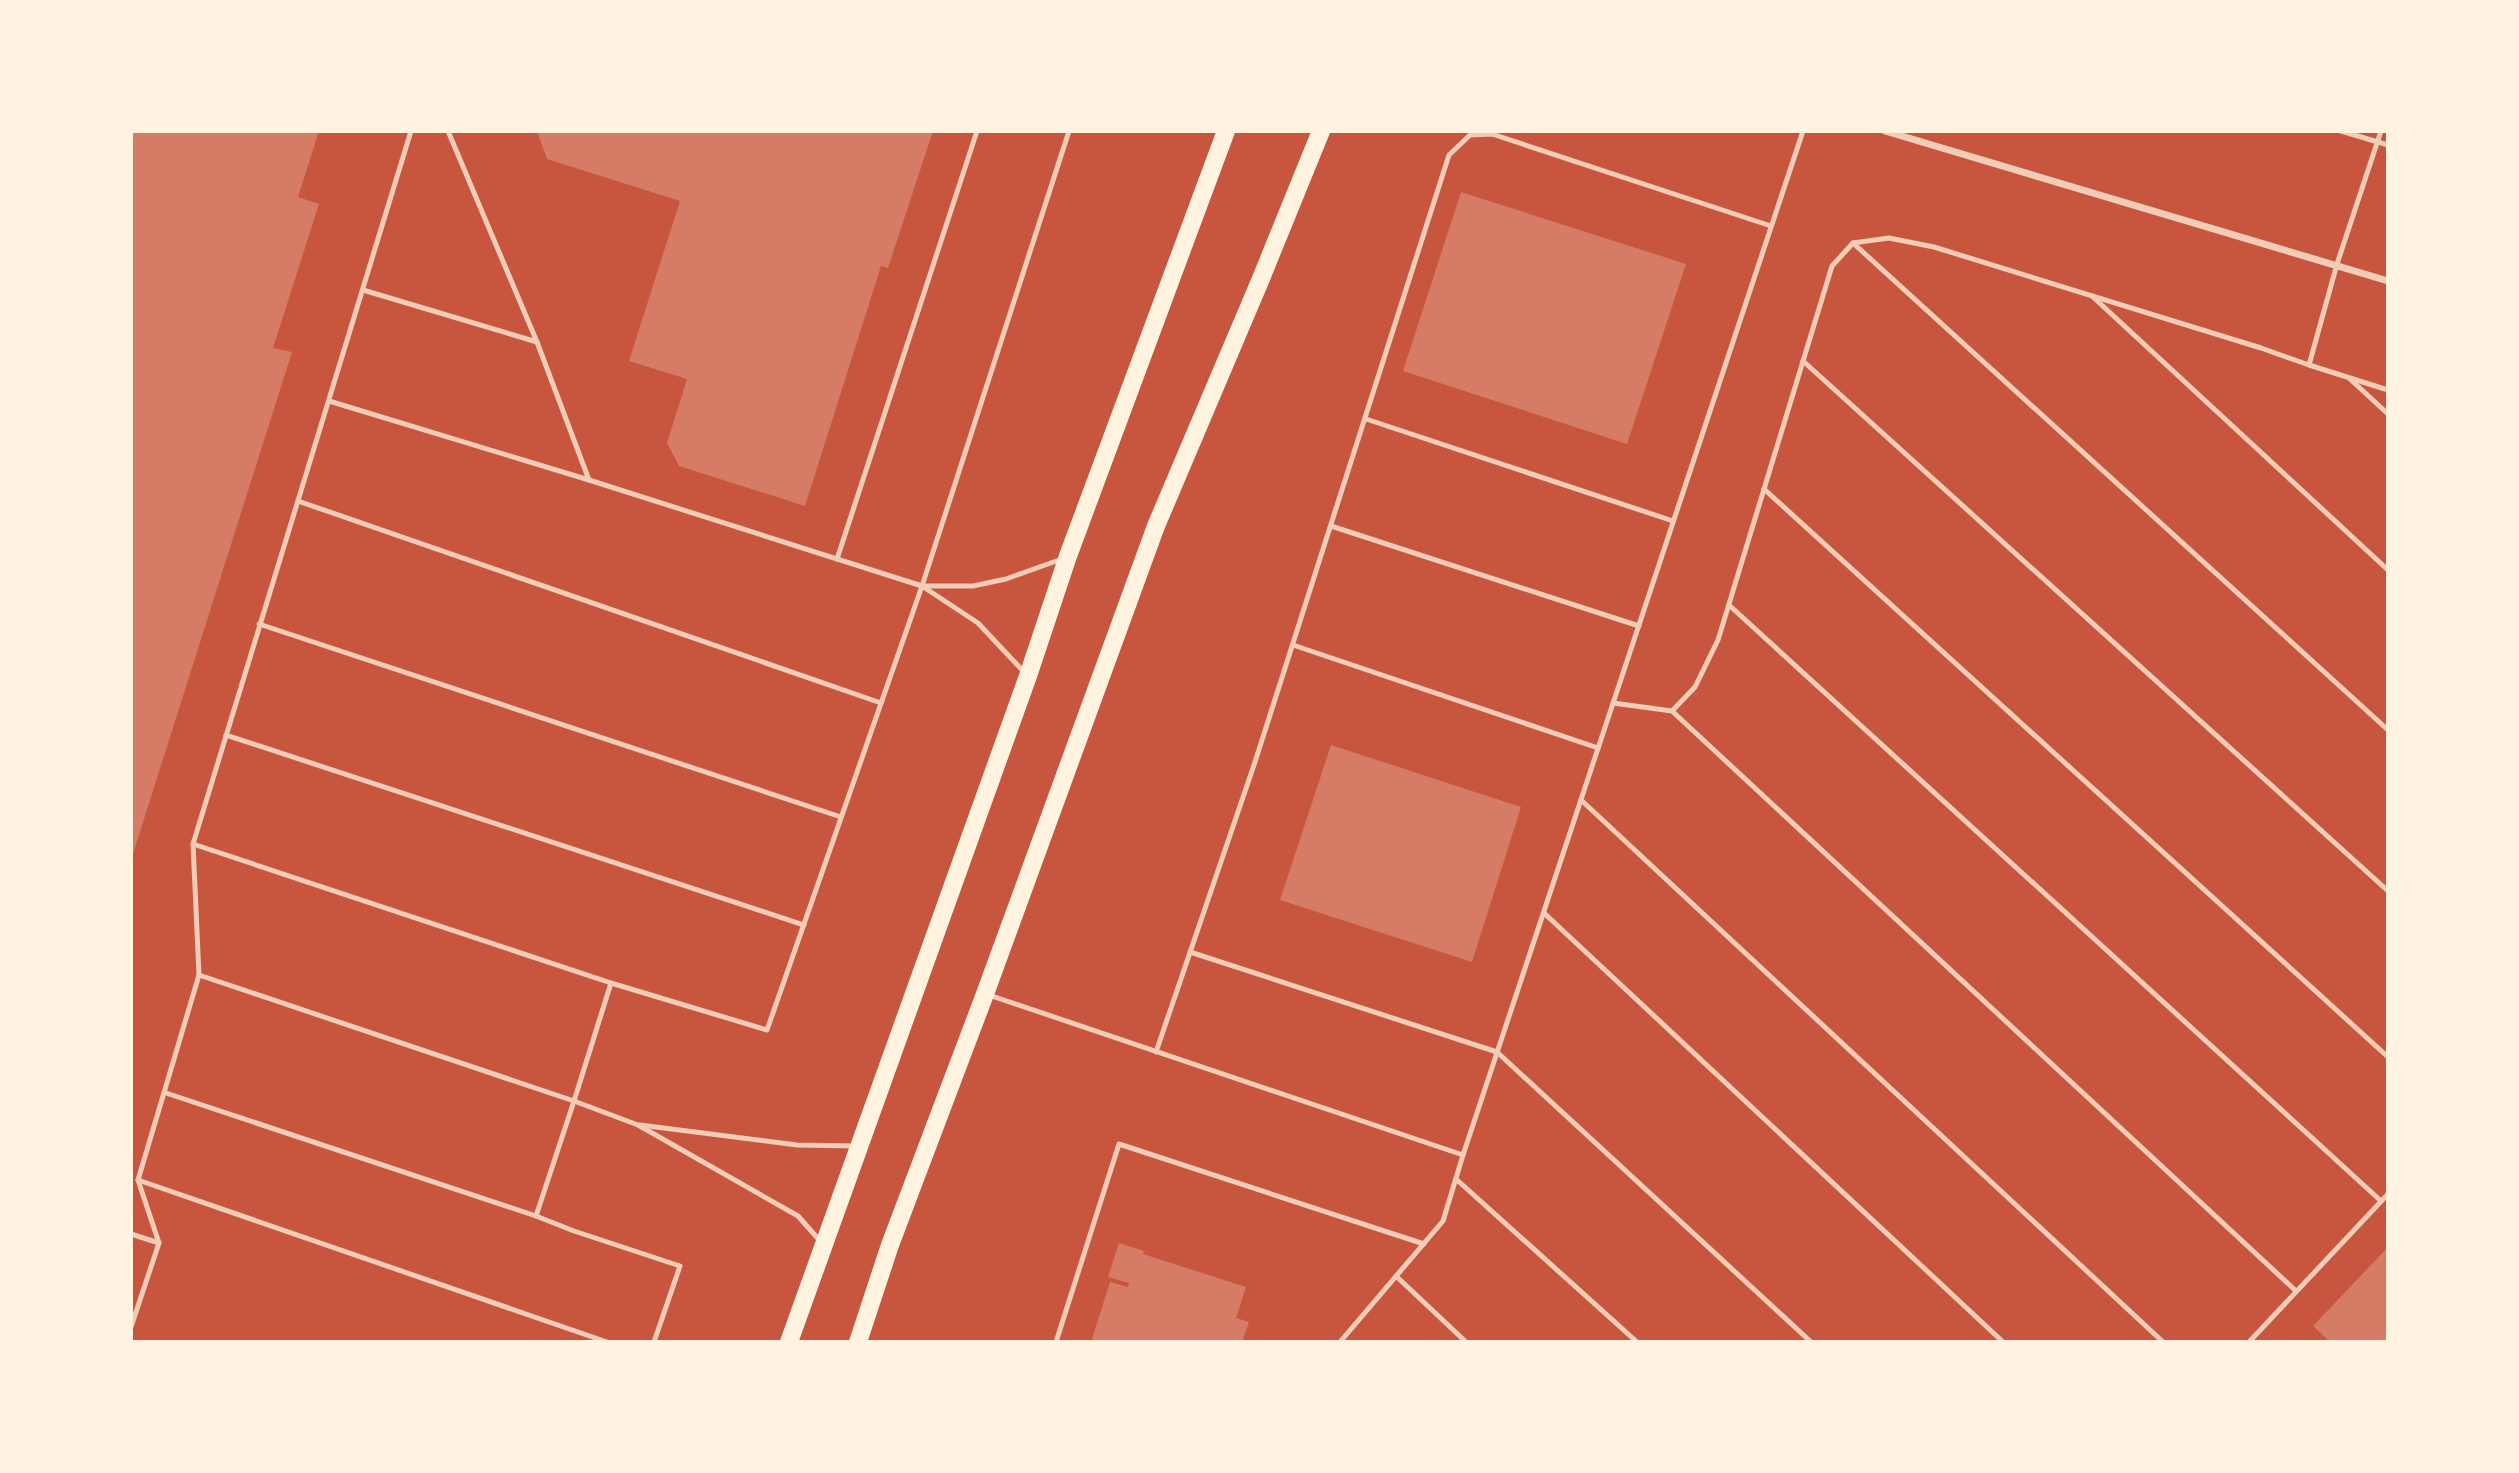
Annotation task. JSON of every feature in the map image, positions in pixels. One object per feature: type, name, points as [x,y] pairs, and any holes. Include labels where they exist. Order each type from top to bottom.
[{"type":"main road","points":[[789,1342],[1028,676],[1068,556],[1226,131]]},
{"type":"main road","points":[[858,1342],[890,1245],[1156,526],[1261,281],[1321,131]]},
{"type":"street","points":[[1885,131],[2388,281]]},
{"type":"lane","points":[[131,1327],[159,1243],[138,1180],[199,975],[193,844],[411,131]]},
{"type":"lane","points":[[448,131],[537,342],[589,480]]},
{"type":"lane","points":[[837,559],[977,131]]},
{"type":"lane","points":[[193,844],[611,983],[767,1030],[922,586],[1069,131]]},
{"type":"lane","points":[[1340,1342],[1443,1221],[1803,131]]},
{"type":"lane","points":[[2340,131],[2388,145]]},
{"type":"lane","points":[[2309,365],[2337,264],[2381,131]]},
{"type":"lane","points":[[1156,1052],[1293,645],[1449,155],[1470,135],[1492,134],[1771,226]]},
{"type":"lane","points":[[1672,711],[1695,687],[1718,640],[1832,266],[1853,243],[1889,239],[1934,247],[2388,390]]},
{"type":"lane","points":[[1853,243],[2388,730]]},
{"type":"lane","points":[[363,290],[537,342]]},
{"type":"lane","points":[[2091,295],[2388,570]]},
{"type":"lane","points":[[1803,361],[2388,891]]},
{"type":"lane","points":[[2347,377],[2388,414]]},
{"type":"lane","points":[[329,401],[922,586],[978,623],[1028,676]]},
{"type":"lane","points":[[1366,419],[1674,521]]},
{"type":"lane","points":[[1764,489],[2388,1057]]},
{"type":"lane","points":[[298,501],[881,703]]},
{"type":"lane","points":[[1331,526],[1639,626]]},
{"type":"lane","points":[[922,586],[973,586],[1006,579],[1068,556]]},
{"type":"lane","points":[[1729,605],[2381,1201]]},
{"type":"lane","points":[[259,624],[841,817]]},
{"type":"lane","points":[[1293,645],[1598,748]]},
{"type":"lane","points":[[1613,703],[1672,711],[2296,1292]]},
{"type":"lane","points":[[226,735],[804,925]]},
{"type":"lane","points":[[1581,800],[2163,1342]]},
{"type":"lane","points":[[1544,913],[2003,1342]]},
{"type":"lane","points":[[1190,952],[1497,1052],[1811,1342]]},
{"type":"lane","points":[[199,975],[638,1125],[798,1216],[823,1244]]},
{"type":"lane","points":[[536,1216],[611,983]]},
{"type":"lane","points":[[985,994],[1463,1155]]},
{"type":"lane","points":[[166,1093],[680,1266],[654,1342]]},
{"type":"lane","points":[[638,1125],[797,1145],[860,1146]]},
{"type":"lane","points":[[1056,1342],[1119,1144],[1424,1244]]},
{"type":"lane","points":[[1456,1179],[1637,1342]]},
{"type":"lane","points":[[138,1180],[607,1342]]},
{"type":"lane","points":[[2249,1342],[2388,1194]]},
{"type":"lane","points":[[131,1234],[159,1243]]},
{"type":"lane","points":[[1396,1276],[1466,1342]]},
{"type":"building","points":[[131,131],[319,131],[298,197],[319,204],[273,348],[292,352],[132,857]]},
{"type":"building","points":[[537,131],[933,131],[888,268],[881,266],[805,506],[679,466],[667,443],[687,379],[629,361],[680,201],[547,159]]},
{"type":"building","points":[[1461,192],[1686,264],[1627,444],[1403,371]]},
{"type":"building","points":[[1331,745],[1521,807],[1472,962],[1280,900]]},
{"type":"building","points":[[1119,1243],[1144,1251],[1143,1254],[1246,1287],[1236,1318],[1249,1322],[1242,1342],[1091,1342],[1110,1282],[1128,1287],[1129,1283],[1108,1277]]},
{"type":"building","points":[[2388,1247],[2388,1342],[2330,1342],[2313,1326]]}]
